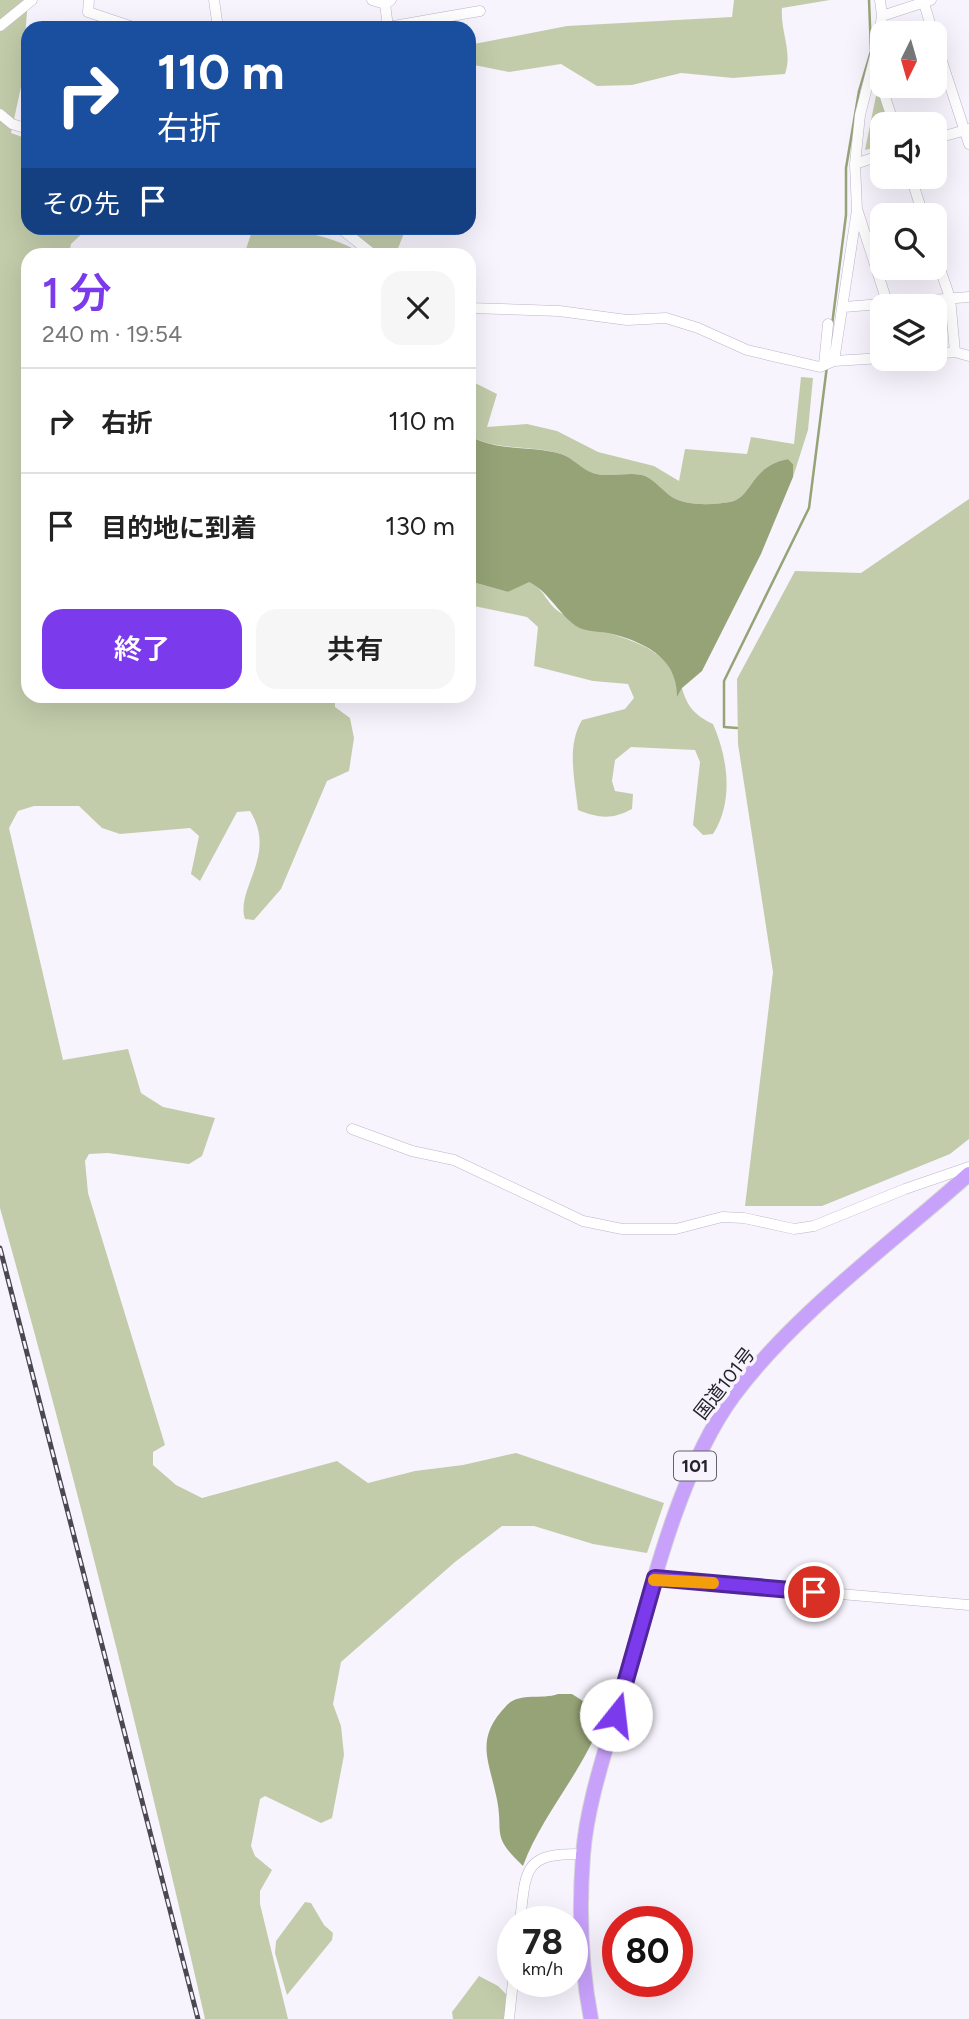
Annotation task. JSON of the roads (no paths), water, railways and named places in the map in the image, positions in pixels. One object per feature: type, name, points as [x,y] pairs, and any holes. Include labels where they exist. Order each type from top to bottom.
[{"type":"highway","name":"国道101号","points":[[591,2019],[584,1965],[583,1854],[599,1774],[655,1578],[703,1444],[735,1393],[813,1312],[969,1174]]},
{"type":"street","points":[[0,26],[32,0]]},
{"type":"street","points":[[89,0],[88,12],[115,21]]},
{"type":"street","points":[[214,0],[217,21]]},
{"type":"street","points":[[372,0],[388,2],[388,21]]},
{"type":"street","points":[[880,0],[881,21]]},
{"type":"street","points":[[882,16],[926,1],[931,21]]},
{"type":"street","points":[[422,21],[480,11]]},
{"type":"street","points":[[947,72],[967,129],[969,144]]},
{"type":"street","points":[[829,363],[844,307],[858,210],[855,164],[860,116],[870,78]]},
{"type":"street","points":[[0,114],[12,124],[21,127]]},
{"type":"street","points":[[947,135],[967,129]]},
{"type":"street","points":[[855,164],[870,159]]},
{"type":"street","points":[[858,210],[885,294]]},
{"type":"street","points":[[349,235],[365,248]]},
{"type":"street","points":[[944,280],[950,298],[956,352]]},
{"type":"street","points":[[947,298],[969,297]]},
{"type":"street","points":[[844,307],[870,306]]},
{"type":"street","points":[[476,308],[559,311],[627,320],[666,318],[698,328],[747,350],[788,362],[829,363],[870,359]]},
{"type":"street","points":[[828,324],[829,363]]},
{"type":"street","points":[[947,353],[969,356]]},
{"type":"street","points":[[352,1129],[412,1151],[454,1160],[583,1221],[622,1229],[676,1229],[722,1217],[744,1218],[794,1229],[814,1226],[969,1167]]},
{"type":"street","points":[[655,1578],[969,1605]]},
{"type":"street","points":[[522,1906],[527,1871],[537,1859],[555,1853],[583,1854]]},
{"type":"street","points":[[509,2019],[511,1997]]},
{"type":"waterway","points":[[832,325],[846,215],[846,168],[859,91],[871,51],[869,0]]},
{"type":"waterway","points":[[737,728],[724,727],[724,681],[809,508],[827,366]]},
{"type":"railway","points":[[0,1248],[198,2019]]}]
